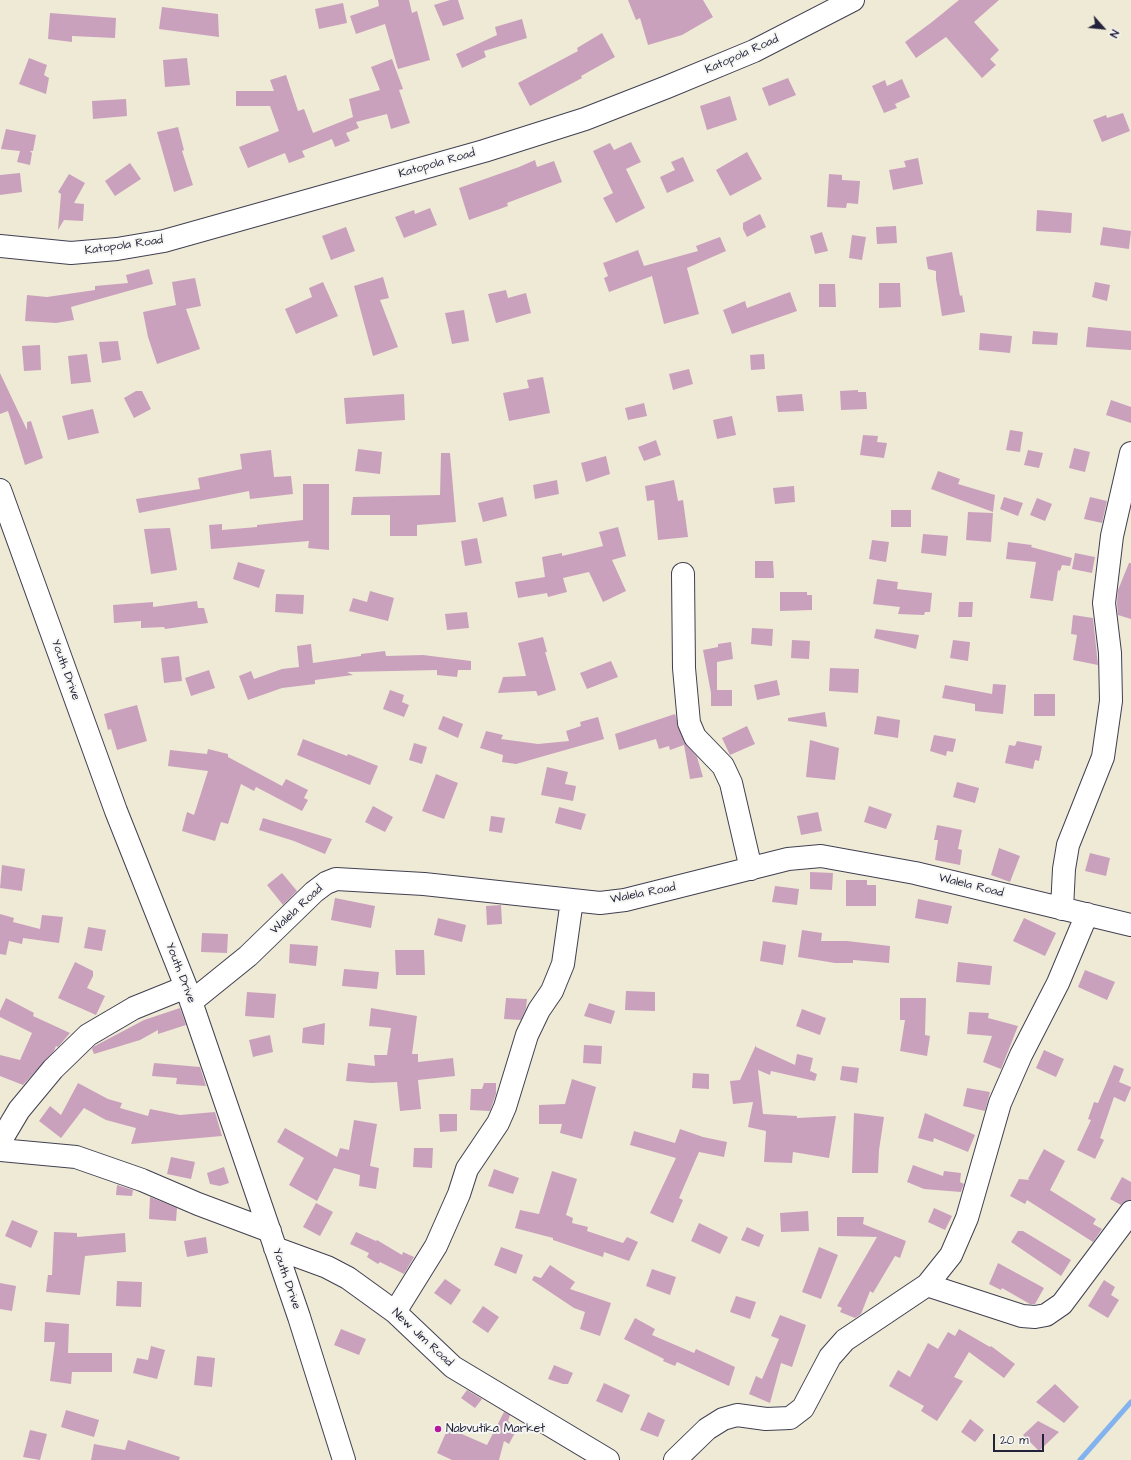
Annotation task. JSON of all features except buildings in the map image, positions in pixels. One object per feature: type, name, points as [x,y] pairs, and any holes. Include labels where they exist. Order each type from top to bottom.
[{"type":"street","name":"Katopola Road","points":[[0,246],[71,253],[117,249],[164,241],[476,153],[586,119],[667,87],[754,51],[853,0]]},
{"type":"street","points":[[1062,909],[1064,869],[1068,845],[1103,757],[1111,701],[1110,653],[1104,603],[1112,536],[1131,453]]},
{"type":"street","name":"Youth Drive","points":[[0,490],[116,811],[189,995],[272,1240],[344,1460]]},
{"type":"street","points":[[683,574],[684,668],[689,723],[695,737],[723,766],[731,783],[751,869]]},
{"type":"street","name":"Walela Road","points":[[0,1142],[19,1110],[53,1070],[88,1035],[134,1008],[189,995],[248,956],[314,892],[326,883],[336,879],[424,884],[600,903],[625,900],[788,859],[820,856],[915,873],[1131,925]]},
{"type":"street","points":[[395,1312],[436,1246],[459,1194],[467,1169],[475,1154],[488,1138],[505,1107],[528,1034],[539,1010],[552,991],[563,964],[572,900]]},
{"type":"street","points":[[675,1460],[707,1429],[722,1419],[736,1415],[766,1419],[790,1418],[803,1408],[830,1357],[845,1340],[927,1285],[951,1255],[967,1218],[1000,1103],[1021,1055],[1058,983],[1087,914]]},
{"type":"street","name":"New Jim Road","points":[[0,1150],[76,1157],[142,1180],[198,1204],[327,1267],[348,1278],[395,1312],[453,1367],[608,1460]]},
{"type":"street","points":[[927,1285],[1022,1316],[1035,1317],[1046,1315],[1062,1304],[1131,1212]]},
{"type":"waterway","points":[[1080,1460],[1131,1402]]},
{"type":"place","name":"Nabvutika Market","points":[[438,1429]]}]
